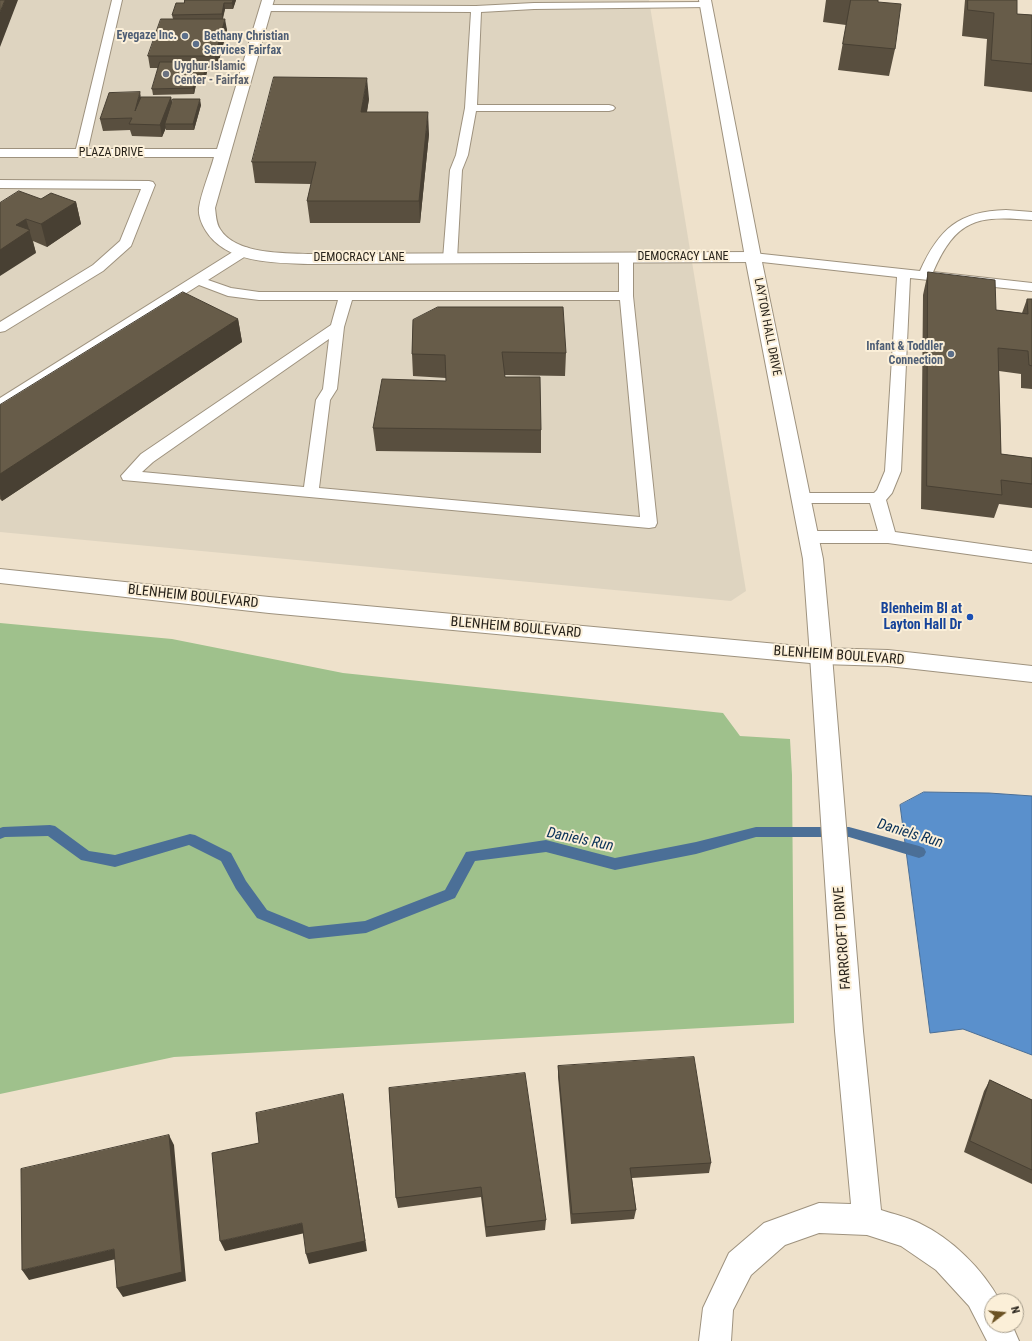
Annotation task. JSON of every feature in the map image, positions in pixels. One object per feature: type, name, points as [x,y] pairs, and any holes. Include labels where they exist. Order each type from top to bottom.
[{"type":"street","name":"LAYTON HALL DRIVE","points":[[705,2],[753,256],[813,559],[821,656]]},
{"type":"street","name":"DEMOCRACY LANE","points":[[267,4],[207,208],[208,221],[211,229],[224,242],[244,251],[260,255],[288,258],[450,259],[753,256]]},
{"type":"street","name":"PLAZA DRIVE","points":[[0,153],[223,154]]},
{"type":"street","name":"BLENHEIM BOULEVARD","points":[[0,576],[269,606],[821,656],[888,658],[1032,674]]},
{"type":"street","name":"FARRCROFT DRIVE","points":[[821,656],[850,1031],[867,1220]]},
{"type":"street","points":[[715,1341],[718,1308],[740,1264],[775,1234],[820,1218],[867,1220],[909,1234],[947,1259],[980,1295],[984,1303]]},
{"type":"lane","points":[[81,153],[118,0]]},
{"type":"lane","points":[[267,4],[476,9],[534,6],[705,2]]},
{"type":"lane","points":[[450,259],[456,170],[462,155],[471,108],[476,9]]},
{"type":"lane","points":[[471,108],[609,108]]},
{"type":"lane","points":[[0,184],[149,185],[126,243],[98,268],[0,328]]},
{"type":"lane","points":[[925,275],[942,242],[959,225],[978,216],[1008,214],[1032,216]]},
{"type":"lane","points":[[0,405],[244,251]]},
{"type":"lane","points":[[753,256],[1032,287]]},
{"type":"lane","points":[[337,327],[147,458],[129,476],[649,523],[626,296],[626,257]]},
{"type":"lane","points":[[801,498],[877,498],[884,493],[893,471],[904,273]]},
{"type":"lane","points":[[197,280],[228,292],[259,296],[626,296]]},
{"type":"lane","points":[[311,492],[323,400],[330,389],[337,327],[346,296]]},
{"type":"lane","points":[[877,498],[888,536]]},
{"type":"lane","points":[[809,537],[888,536],[1032,557]]},
{"type":"shaded area","points":[[0,0],[649,0],[746,591],[731,601],[0,532]]},
{"type":"green space","points":[[0,623],[172,639],[343,673],[723,713],[740,736],[790,739],[792,775],[794,1023],[174,1057],[0,1094]]},
{"type":"water","points":[[924,792],[989,793],[1032,796],[1032,1055],[963,1029],[930,1033],[900,805]]},
{"type":"building","points":[[0,0],[5,0],[0,12]]},
{"type":"building","points":[[185,0],[233,0],[232,3],[224,3],[222,14],[172,15],[176,3],[184,3]]},
{"type":"building","points":[[851,0],[878,0],[878,2],[901,4],[895,49],[843,44]]},
{"type":"building","points":[[968,0],[1017,0],[1017,14],[1032,15],[1032,64],[991,60],[994,13],[968,10]]},
{"type":"building","points":[[161,19],[225,19],[215,56],[148,56]]},
{"type":"building","points":[[160,62],[207,62],[204,74],[196,74],[193,88],[152,89]]},
{"type":"building","points":[[274,77],[367,78],[361,112],[428,112],[419,201],[307,201],[316,162],[252,162]]},
{"type":"building","points":[[140,92],[135,111],[141,97],[171,97],[160,125],[129,124],[132,118],[100,119],[109,93]]},
{"type":"building","points":[[173,99],[200,99],[193,124],[165,124]]},
{"type":"building","points":[[19,191],[41,199],[51,193],[76,202],[41,224],[26,219],[16,225],[30,230],[0,250],[0,203]]},
{"type":"building","points":[[928,272],[995,280],[996,310],[1028,314],[1027,299],[1032,299],[1032,366],[1029,365],[1028,351],[998,348],[1001,454],[1032,458],[1032,484],[1001,480],[1002,495],[927,486]]},
{"type":"building","points":[[183,292],[238,319],[0,474],[0,405]]},
{"type":"building","points":[[438,307],[563,307],[566,353],[502,352],[505,377],[540,377],[541,430],[373,428],[382,379],[446,381],[445,355],[412,354],[413,320]]},
{"type":"building","points":[[694,1057],[711,1163],[630,1168],[636,1210],[572,1214],[558,1066]]},
{"type":"building","points":[[525,1073],[546,1220],[486,1227],[481,1187],[396,1198],[389,1088]]},
{"type":"building","points":[[990,1080],[1032,1100],[1032,1170],[970,1141]]},
{"type":"building","points":[[343,1094],[365,1241],[306,1254],[302,1223],[220,1241],[212,1153],[259,1143],[256,1113]]},
{"type":"building","points":[[169,1135],[182,1272],[117,1288],[114,1249],[22,1270],[21,1169]]},
{"type":"waterway","name":"Daniels Run","points":[[0,834],[3,832],[50,830],[86,856],[115,861],[190,839],[226,857],[241,885],[262,914],[309,933],[366,927],[450,894],[471,856],[546,846],[615,864],[696,848],[756,832],[849,832],[919,852]]},
{"type":"place","name":"Eyegaze Inc.","points":[[185,36]]},
{"type":"place","name":"Bethany Christian Services Fairfax","points":[[196,44]]},
{"type":"place","name":"Uyghur Islamic Center - Fairfax","points":[[166,74]]},
{"type":"place","name":"Infant & Toddler Connection","points":[[951,354]]},
{"type":"place","name":"Blenheim Bl at Layton Hall Dr","points":[[970,617]]}]
